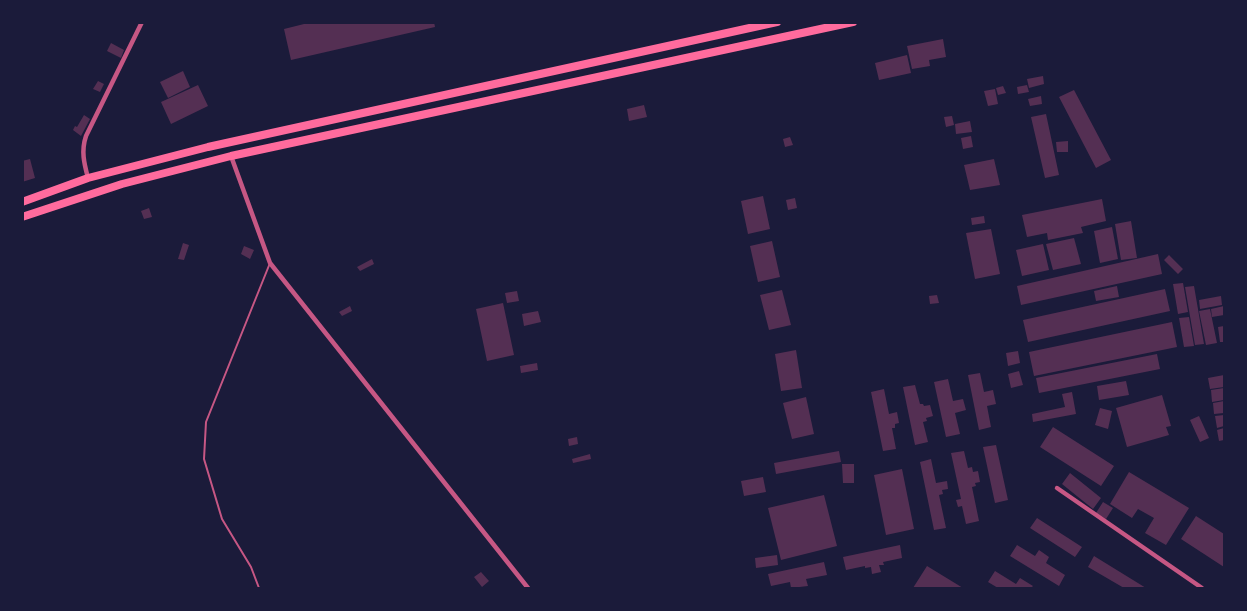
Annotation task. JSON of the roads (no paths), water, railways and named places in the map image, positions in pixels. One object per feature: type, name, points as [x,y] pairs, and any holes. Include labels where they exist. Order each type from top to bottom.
[{"type":"highway","points":[[22,201],[88,178],[208,147],[777,22]]},
{"type":"highway","points":[[22,217],[122,184],[231,156],[820,26],[853,22]]},
{"type":"highway","points":[[268,134],[271,147]]},
{"type":"highway","points":[[208,147],[212,161]]},
{"type":"highway","points":[[118,170],[122,184]]},
{"type":"street","points":[[88,178],[83,158],[86,136],[142,22]]},
{"type":"street","points":[[231,156],[270,263],[528,588]]},
{"type":"street","points":[[1057,488],[1202,588]]},
{"type":"lane","points":[[260,588],[251,567],[222,519],[204,459],[204,450],[206,422],[270,263]]}]
